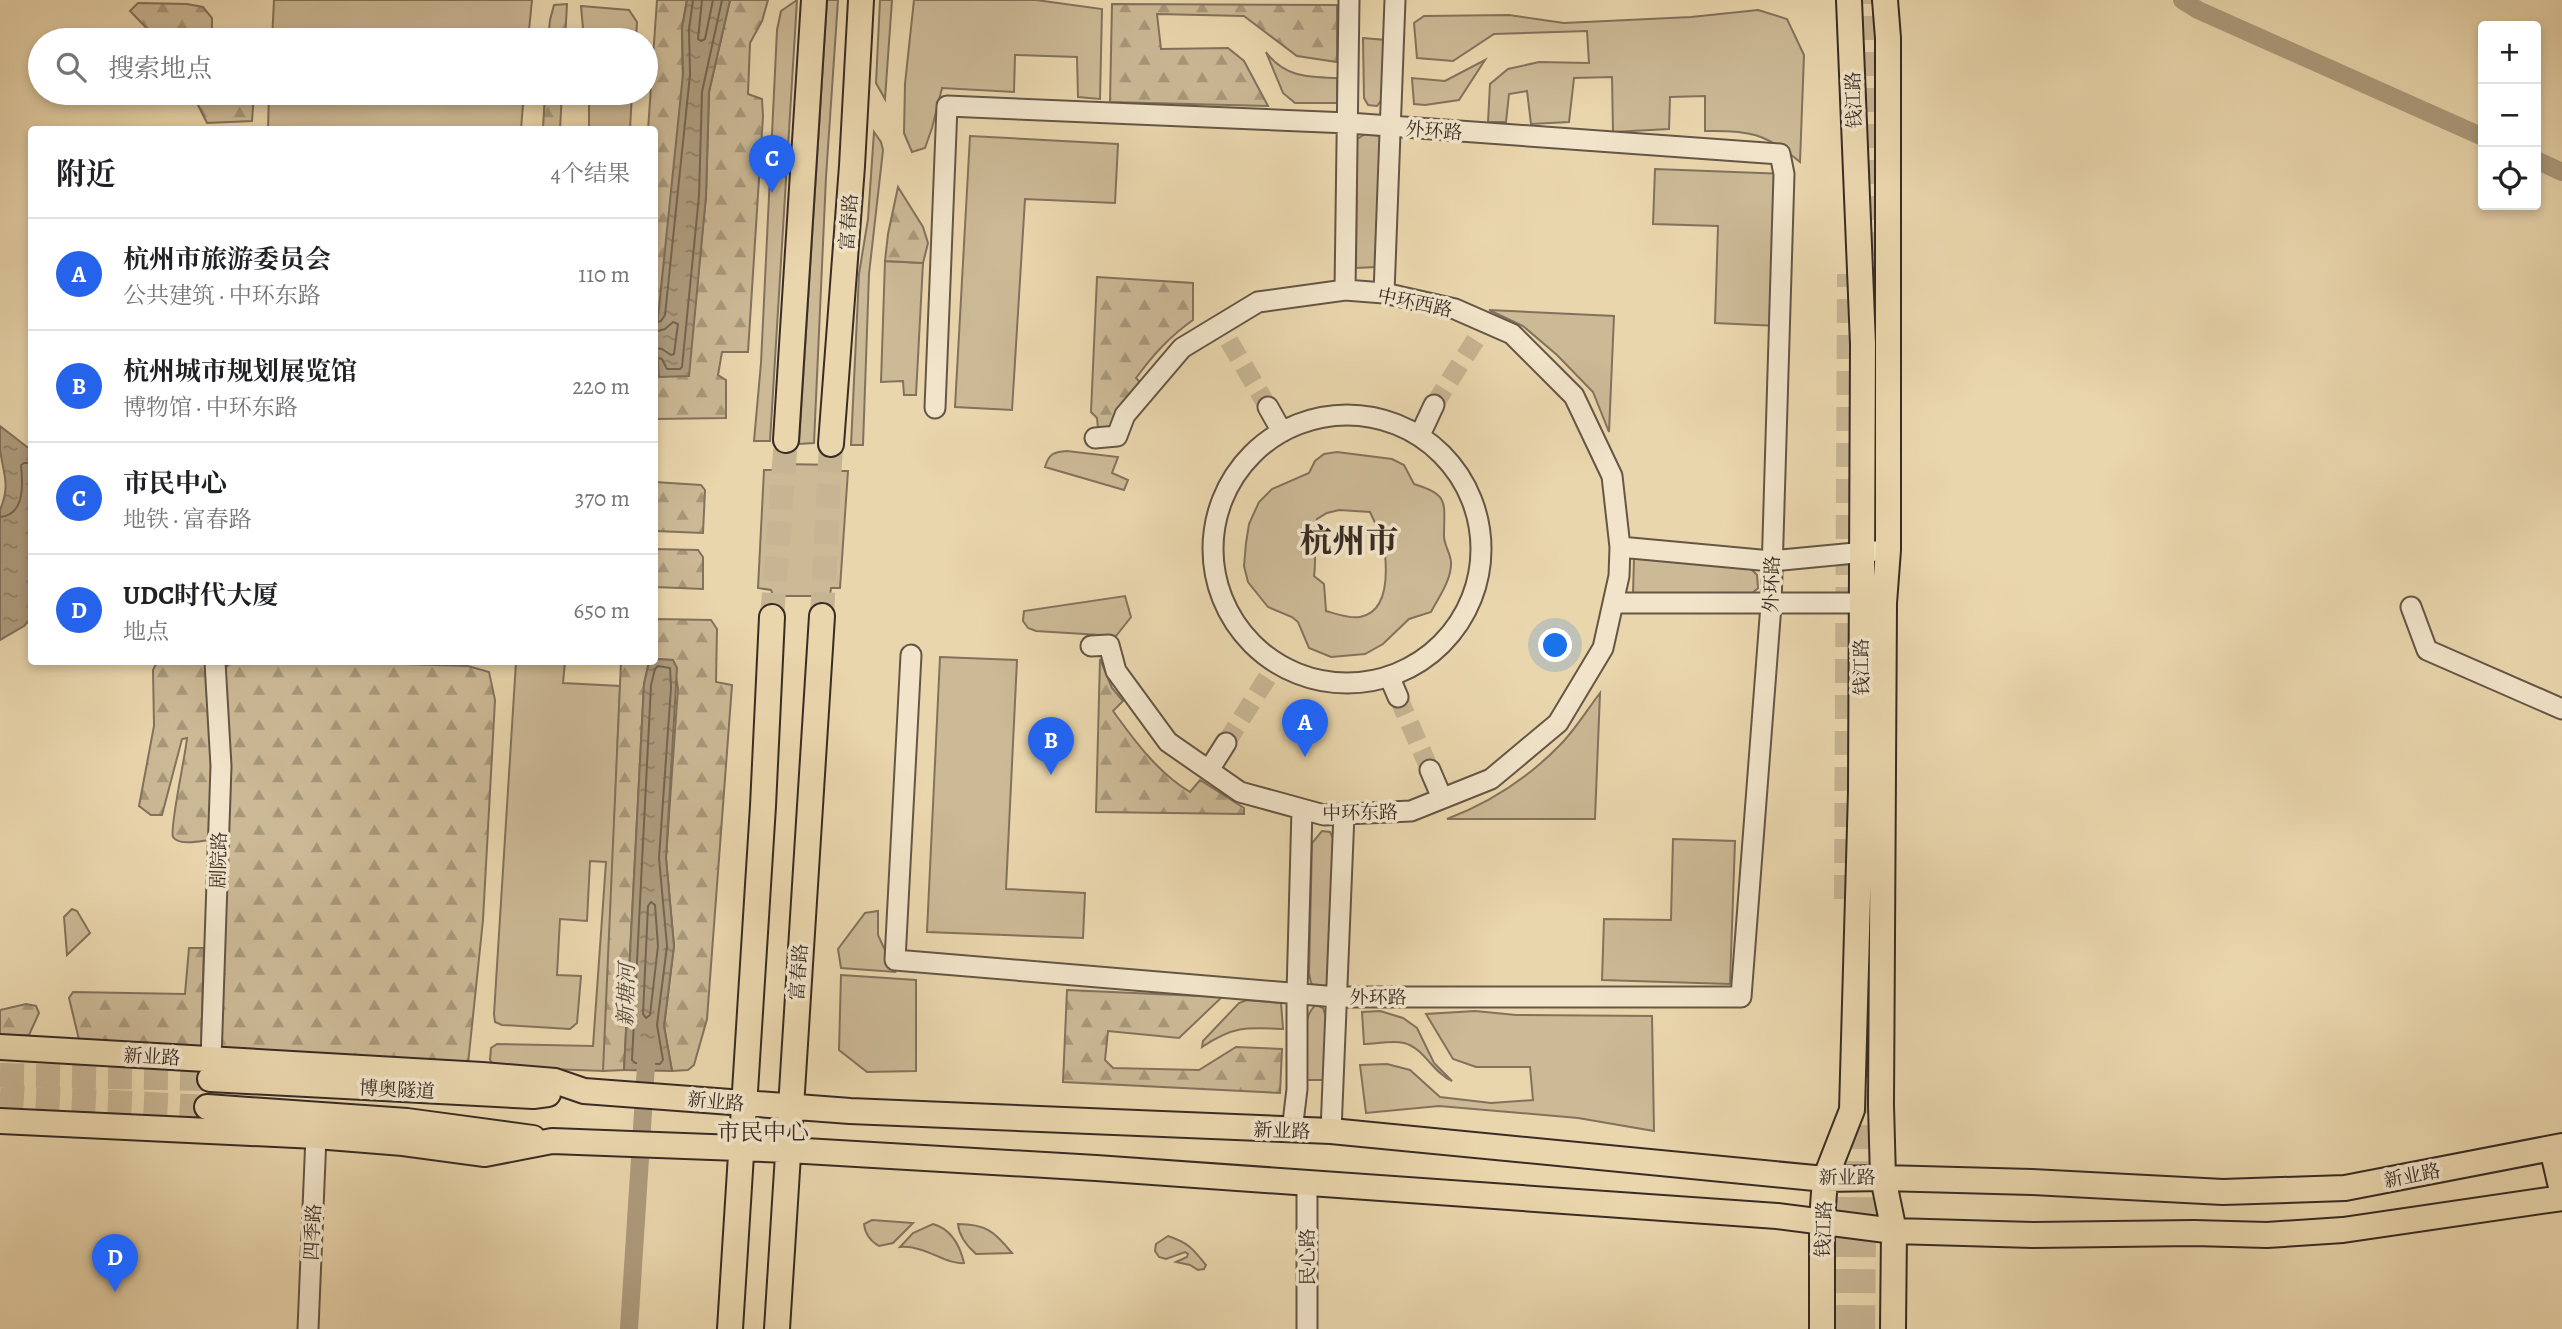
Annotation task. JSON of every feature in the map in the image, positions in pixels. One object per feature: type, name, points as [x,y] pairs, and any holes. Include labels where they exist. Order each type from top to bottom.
[{"type":"main road","points":[[786,440],[814,0]]},
{"type":"main road","name":"富春路","points":[[831,443],[862,0]]},
{"type":"main road","name":"钱江路","points":[[1849,0],[1863,344],[1862,552],[1873,603],[1883,1178],[1894,1231],[1893,1329]]},
{"type":"main road","name":"钱江路","points":[[1822,1329],[1822,1220],[1825,1179],[1852,1110],[1861,791],[1873,603],[1888,550],[1888,38],[1885,0]]},
{"type":"main road","name":"富春路","points":[[777,1329],[822,616]]},
{"type":"main road","points":[[730,1329],[763,806],[772,618]]},
{"type":"main road","name":"新业路","points":[[0,1047],[210,1069],[555,1081],[584,1091],[789,1107],[1331,1131],[1825,1179],[2032,1182],[2223,1192],[2344,1188],[2557,1147]]},
{"type":"main road","name":"博奥隧道","points":[[207,1107],[407,1121],[552,1141]]},
{"type":"main road","points":[[0,1121],[316,1136],[402,1143],[485,1154],[552,1141],[788,1150],[1096,1168],[1822,1220],[1894,1231],[2034,1235],[2267,1235],[2343,1230],[2562,1198]]},
{"type":"main road","points":[[2557,1147],[2562,1191]]},
{"type":"street","points":[[1345,290],[1349,0]]},
{"type":"street","points":[[1384,293],[1395,0]]},
{"type":"street","name":"外环路","points":[[911,655],[895,960],[1336,997],[1741,997],[1771,605],[1784,174],[1780,153],[1348,123],[947,106],[935,408]]},
{"type":"street","name":"中环西路","points":[[1095,438],[1117,436],[1125,415],[1182,348],[1224,333],[1258,302],[1345,290],[1384,293],[1455,309],[1482,329],[1512,334],[1574,397],[1612,476],[1620,547],[1619,576]]},
{"type":"street","points":[[1420,435],[1434,405]]},
{"type":"street","points":[[1268,407],[1282,432]]},
{"type":"street","points":[[1334,415],[1378,418],[1420,435],[1453,465],[1475,504],[1482,548],[1475,593],[1454,633],[1420,663],[1379,681],[1334,684],[1272,669],[1227,614],[1213,572],[1213,528],[1227,486],[1254,451],[1291,426],[1334,415]]},
{"type":"street","points":[[1620,547],[1771,561],[1888,550]]},
{"type":"street","name":"中环东路","points":[[1091,646],[1109,645],[1116,671],[1168,742],[1240,792],[1324,816],[1411,811],[1492,779],[1558,723],[1603,649],[1619,576]]},
{"type":"street","points":[[1613,603],[1873,603]]},
{"type":"street","points":[[2411,607],[2427,650],[2562,709]]},
{"type":"street","name":"剧院路","points":[[210,1069],[220,766],[215,665]]},
{"type":"street","points":[[1389,676],[1398,697]]},
{"type":"street","points":[[1209,770],[1226,743]]},
{"type":"street","points":[[1430,771],[1442,799]]},
{"type":"street","points":[[1292,1131],[1297,1089],[1302,809]]},
{"type":"street","points":[[1331,1131],[1344,814]]},
{"type":"street","name":"四季路","points":[[308,1329],[316,1136]]},
{"type":"street","name":"民心路","points":[[1307,1184],[1307,1329]]},
{"type":"green space","points":[[274,0],[532,0],[529,28],[273,28]]},
{"type":"green space","points":[[657,0],[687,0],[682,28],[688,376],[706,196],[709,92],[730,0],[768,0],[762,21],[750,43],[748,94],[762,99],[763,116],[748,352],[722,352],[718,375],[726,380],[726,418],[658,419],[658,126],[648,126],[650,105],[658,105],[658,28],[655,28]]},
{"type":"green space","points":[[797,0],[770,441],[754,441],[761,363],[777,30],[781,11]]},
{"type":"green space","points":[[827,0],[838,0],[826,177],[814,443],[799,444]]},
{"type":"green space","points":[[880,0],[892,0],[885,99],[876,83]]},
{"type":"green space","points":[[914,0],[1036,0],[1102,9],[1100,99],[1078,97],[1077,57],[1015,55],[1014,92],[942,88],[925,148],[912,152],[904,133],[905,84]]},
{"type":"green space","points":[[138,3],[203,7],[212,18],[212,28],[146,28],[130,11]]},
{"type":"green space","points":[[567,4],[566,28],[549,28],[554,5]]},
{"type":"green space","points":[[1112,4],[1337,5],[1337,62],[1297,56],[1244,16],[1157,14],[1161,49],[1228,48],[1244,61],[1268,106],[1110,102]]},
{"type":"green space","points":[[581,6],[629,10],[637,22],[637,28],[583,28]]},
{"type":"green space","points":[[1758,10],[1787,19],[1804,55],[1800,162],[1777,145],[1756,135],[1733,131],[1705,131],[1705,96],[1670,97],[1669,129],[1613,132],[1612,77],[1574,78],[1569,122],[1531,124],[1527,91],[1509,94],[1506,122],[1488,122],[1490,84],[1508,69],[1539,62],[1589,63],[1587,31],[1494,34],[1453,61],[1417,58],[1414,23],[1424,16],[1509,15],[1564,23],[1691,17]]},
{"type":"green space","points":[[1363,38],[1385,40],[1384,97],[1377,106],[1368,105],[1364,98]]},
{"type":"green space","points":[[1266,52],[1281,66],[1297,74],[1337,78],[1337,103],[1295,103],[1283,93]]},
{"type":"green space","points":[[1485,60],[1459,100],[1414,104],[1412,78],[1445,81]]},
{"type":"green space","points":[[198,105],[253,105],[252,121],[207,123]]},
{"type":"green space","points":[[269,105],[523,105],[521,126],[268,126]]},
{"type":"green space","points":[[544,105],[561,105],[560,126],[543,126]]},
{"type":"green space","points":[[589,105],[631,105],[630,126],[589,126]]},
{"type":"green space","points":[[874,132],[883,150],[869,274],[863,445],[851,445],[859,274],[868,219]]},
{"type":"green space","points":[[1367,133],[1379,136],[1384,145],[1376,267],[1356,268],[1357,139]]},
{"type":"green space","points":[[970,136],[1118,144],[1115,203],[1025,199],[1012,410],[955,407]]},
{"type":"green space","points":[[1655,169],[1784,174],[1778,326],[1715,323],[1718,226],[1653,224]]},
{"type":"green space","points":[[898,187],[923,227],[928,243],[923,263],[885,261]]},
{"type":"green space","points":[[885,261],[923,263],[916,395],[904,395],[903,381],[881,382]]},
{"type":"green space","points":[[1097,277],[1193,283],[1193,320],[1169,340],[1149,362],[1136,378],[1141,383],[1116,413],[1109,429],[1101,431],[1097,418],[1091,412]]},
{"type":"green space","points":[[1489,310],[1614,316],[1609,432],[1593,392],[1557,355],[1523,326]]},
{"type":"green space","points":[[1067,451],[1118,457],[1112,473],[1128,480],[1124,490],[1045,467],[1052,454]]},
{"type":"green space","points":[[1337,452],[1392,459],[1404,465],[1414,484],[1439,496],[1444,508],[1444,539],[1451,568],[1441,594],[1431,612],[1409,619],[1383,644],[1365,654],[1331,657],[1309,648],[1298,622],[1268,607],[1248,582],[1244,566],[1249,524],[1259,502],[1272,489],[1309,473],[1315,461],[1324,454]],"holes":[[[1339,510],[1370,512],[1376,525],[1381,525],[1383,531],[1393,535],[1395,540],[1385,554],[1386,572],[1381,600],[1369,614],[1360,617],[1326,611],[1324,584],[1314,576],[1317,519]]]},
{"type":"green space","points":[[780,464],[840,465],[840,471],[848,471],[840,588],[831,588],[830,596],[773,596],[771,590],[758,588],[764,470],[779,470]]},
{"type":"green space","points":[[658,482],[701,485],[705,490],[703,533],[658,531]]},
{"type":"green space","points":[[658,549],[698,550],[703,557],[703,589],[658,587]]},
{"type":"green space","points":[[1634,558],[1748,566],[1757,575],[1758,588],[1747,598],[1633,593]]},
{"type":"green space","points":[[1125,596],[1131,617],[1116,636],[1036,631],[1028,628],[1023,621],[1024,611]]},
{"type":"green space","points":[[658,619],[711,620],[717,629],[716,682],[732,685],[707,1019],[694,1065],[688,1070],[672,1071],[664,1026],[674,946],[666,858],[678,688],[673,660],[658,659]]},
{"type":"green space","points":[[940,657],[1017,660],[1006,889],[1085,893],[1083,938],[927,932]]},
{"type":"green space","points":[[1100,659],[1112,688],[1123,701],[1113,711],[1147,755],[1167,775],[1190,792],[1200,780],[1244,808],[1244,814],[1096,812]]},
{"type":"green space","points":[[156,665],[207,665],[212,745],[210,840],[185,842],[173,837],[173,821],[187,738],[182,739],[162,815],[151,815],[139,806],[154,726],[153,670]]},
{"type":"green space","points":[[229,665],[434,665],[468,666],[489,672],[495,700],[483,920],[468,1064],[219,1050],[216,674]]},
{"type":"green space","points":[[516,665],[565,665],[563,683],[620,686],[604,1071],[495,1067],[490,1060],[491,1048],[497,1044],[593,1046],[606,862],[590,861],[587,921],[560,919],[557,975],[581,976],[577,1023],[570,1029],[502,1025],[495,1022]]},
{"type":"green space","points":[[621,665],[648,665],[644,684],[624,1070],[603,1071]]},
{"type":"green space","points":[[1600,693],[1595,819],[1447,819],[1493,797],[1535,768],[1565,739]]},
{"type":"green space","points":[[1322,831],[1330,832],[1336,844],[1330,979],[1327,985],[1317,989],[1311,983],[1309,973],[1312,843]]},
{"type":"green space","points":[[1673,839],[1735,841],[1730,984],[1602,980],[1604,919],[1671,920]]},
{"type":"green space","points":[[72,909],[77,911],[90,933],[67,955],[64,917]]},
{"type":"green space","points":[[878,911],[878,935],[895,972],[841,968],[838,949],[865,913]]},
{"type":"green space","points":[[189,948],[204,948],[201,1051],[81,1048],[69,998],[73,992],[185,994]]},
{"type":"green space","points":[[841,975],[916,980],[916,1071],[867,1072],[839,1050]]},
{"type":"green space","points":[[1067,990],[1222,997],[1179,1038],[1108,1031],[1105,1060],[1113,1068],[1199,1070],[1236,1047],[1282,1049],[1280,1093],[1063,1082]]},
{"type":"green space","points":[[1247,1000],[1281,1003],[1283,1029],[1240,1029],[1202,1047],[1203,1041],[1239,1003]]},
{"type":"green space","points":[[26,1004],[36,1006],[39,1013],[29,1035],[0,1036],[0,1010]]},
{"type":"green space","points":[[1316,1005],[1323,1008],[1327,1020],[1324,1080],[1305,1080],[1305,1029],[1307,1019]]},
{"type":"green space","points":[[1380,1011],[1403,1018],[1417,1028],[1434,1063],[1452,1081],[1417,1050],[1404,1043],[1364,1044],[1362,1012]]},
{"type":"green space","points":[[1475,1011],[1516,1015],[1652,1016],[1654,1131],[1578,1118],[1439,1106],[1366,1113],[1360,1065],[1387,1064],[1410,1070],[1440,1097],[1491,1103],[1533,1100],[1530,1067],[1476,1067],[1453,1059],[1426,1014]]},
{"type":"green space","points":[[872,1220],[913,1223],[893,1243],[879,1246],[867,1234],[864,1224]]},
{"type":"green space","points":[[933,1224],[954,1239],[964,1263],[950,1261],[918,1249],[900,1247],[913,1233]]},
{"type":"green space","points":[[958,1224],[989,1231],[1012,1253],[976,1254],[964,1241]]},
{"type":"green space","points":[[1168,1236],[1190,1247],[1206,1265],[1204,1269],[1198,1270],[1176,1262],[1187,1257],[1185,1252],[1166,1259],[1159,1257],[1155,1251],[1156,1244]]},
{"type":"water","points":[[687,0],[730,0],[709,92],[706,196],[689,376],[659,377],[658,318],[683,74],[682,28]]},
{"type":"water","points":[[0,426],[28,448],[28,622],[0,640],[0,510],[6,486],[0,449]]},
{"type":"water","points":[[658,659],[673,660],[677,668],[666,858],[674,946],[664,1026],[672,1071],[624,1070],[644,684],[648,665],[658,665]]},
{"type":"waterway","points":[[2182,0],[2198,10],[2478,135]]},
{"type":"waterway","points":[[2541,162],[2562,172]]},
{"type":"waterway","name":"新塘河","points":[[629,1329],[647,1050]]},
{"type":"tunnel","points":[[1872,292],[1874,0]]},
{"type":"tunnel","points":[[1846,899],[1849,274]]},
{"type":"tunnel","points":[[1434,405],[1478,336]]},
{"type":"tunnel","points":[[1229,341],[1268,407]]},
{"type":"tunnel","points":[[772,617],[786,440]]},
{"type":"tunnel","points":[[822,616],[831,444]]},
{"type":"tunnel","points":[[1226,743],[1269,675]]},
{"type":"tunnel","points":[[1398,697],[1430,770]]},
{"type":"tunnel","points":[[1863,1329],[1866,1039]]},
{"type":"tunnel","points":[[0,1075],[210,1079]]},
{"type":"tunnel","points":[[0,1096],[207,1107]]},
{"type":"tunnel","points":[[1844,1329],[1845,1128]]},
{"type":"place","name":"市民中心","points":[[772,193]]},
{"type":"place","name":"杭州市旅游委员会","points":[[1305,757]]},
{"type":"place","name":"杭州城市规划展览馆","points":[[1051,775]]},
{"type":"place","name":"UDC时代大厦","points":[[115,1292]]},
{"type":"district","name":"杭州市","points":[[1349,540]]},
{"type":"district","name":"市民中心","points":[[763,1132]]}]
